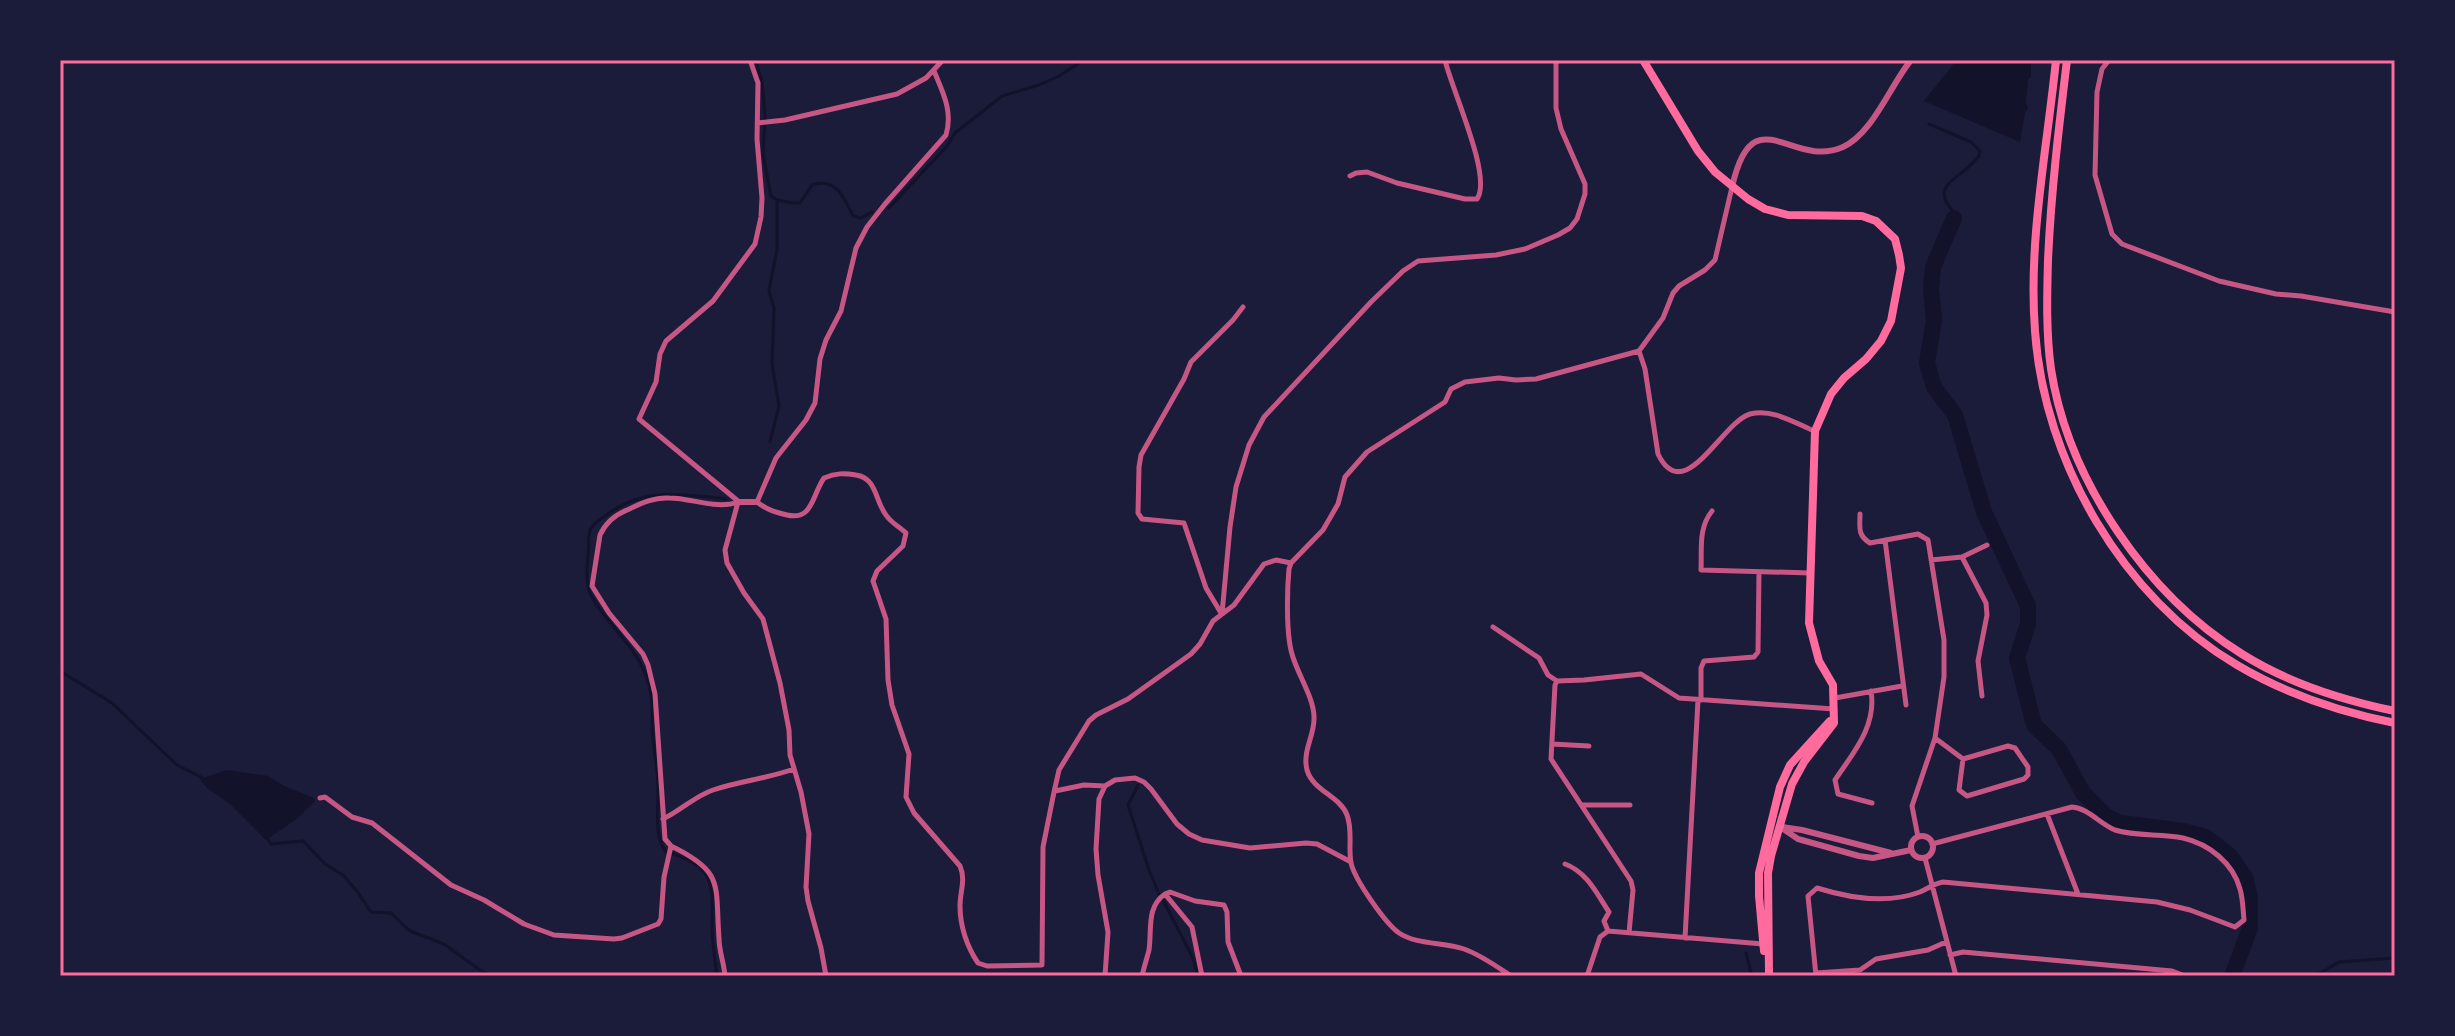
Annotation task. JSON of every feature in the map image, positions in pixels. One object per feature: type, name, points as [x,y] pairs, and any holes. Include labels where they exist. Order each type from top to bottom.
[{"type":"main road","points":[[1643,60],[1698,151],[1732,187],[1765,209],[1788,215],[1862,216],[1876,221],[1895,239],[1901,268],[1891,321],[1881,341],[1831,394],[1815,431],[1811,636],[1819,661],[1833,685],[1834,723],[1804,762],[1775,826],[1768,873],[1767,976]]},
{"type":"main road","points":[[2056,60],[2036,230],[2034,329],[2046,406],[2059,444],[2085,501],[2120,556],[2165,610],[2212,648],[2237,665],[2294,694],[2356,715],[2395,723]]},
{"type":"main road","points":[[2067,60],[2050,222],[2047,324],[2051,369],[2060,411],[2081,467],[2126,545],[2174,600],[2206,628],[2242,655],[2297,683],[2357,703],[2395,711]]},
{"type":"street","points":[[738,502],[639,419],[656,382],[660,354],[666,341],[713,301],[755,244],[762,207],[757,139],[763,123],[758,83],[750,60]]},
{"type":"street","points":[[763,123],[897,94],[934,71],[943,60]]},
{"type":"street","points":[[1350,176],[1367,172],[1411,186],[1477,199],[1481,184],[1471,137],[1445,60]]},
{"type":"street","points":[[1222,614],[1236,487],[1249,445],[1264,417],[1371,302],[1418,261],[1496,255],[1525,249],[1558,235],[1577,219],[1585,184],[1561,129],[1556,108],[1556,60]]},
{"type":"street","points":[[1511,976],[1464,949],[1399,933],[1389,924],[1359,880],[1351,862],[1352,836],[1345,810],[1318,787],[1307,770],[1306,748],[1314,715],[1290,650],[1288,581],[1291,563],[1323,530],[1338,504],[1345,477],[1367,452],[1445,402],[1451,389],[1465,382],[1481,380],[1536,379],[1639,351],[1663,318],[1673,293],[1715,260],[1739,160],[1744,151],[1753,143],[1773,139],[1811,151],[1842,147],[1868,125],[1911,60]]},
{"type":"street","points":[[2109,60],[2102,69],[2097,92],[2095,175],[2112,234],[2122,244],[2219,281],[2276,294],[2395,312]]},
{"type":"street","points":[[757,502],[776,458],[806,420],[815,403],[820,359],[841,311],[856,248],[885,204],[946,135],[950,122],[949,108],[934,71]]},
{"type":"street","points":[[1222,614],[1206,588],[1184,523],[1142,519],[1138,513],[1139,467],[1141,455],[1191,362],[1243,307]]},
{"type":"street","points":[[1639,351],[1645,369],[1658,454],[1665,467],[1673,472],[1686,471],[1739,419],[1749,414],[1762,412],[1776,415],[1815,431]]},
{"type":"street","points":[[320,798],[325,797],[352,817],[372,823],[451,885],[524,924],[554,935],[589,939],[622,938],[658,924],[669,851],[663,819],[655,694],[643,654],[609,613],[592,586],[600,535],[606,524],[620,513],[659,498],[672,497],[728,506],[738,502],[757,502],[767,510],[803,516],[824,478],[846,473],[863,476],[872,484],[884,513],[906,533],[903,546],[877,571],[873,581],[886,619],[892,705],[909,754],[906,797],[914,813],[960,866],[964,876],[960,906],[964,935],[978,963],[987,966],[1042,965],[1043,847],[1059,770],[1089,721],[1128,699],[1191,654],[1213,621],[1234,605],[1264,564],[1276,560],[1291,563]]},
{"type":"street","points":[[738,502],[725,550],[727,563],[766,627],[780,683],[794,769],[809,834],[808,901],[826,976]]},
{"type":"street","points":[[1712,511],[1705,519],[1702,531],[1701,570],[1810,573]]},
{"type":"street","points":[[1860,514],[1859,532],[1870,543],[1918,534],[1928,540],[1944,640],[1944,677],[1935,738],[1912,806],[1918,837]]},
{"type":"street","points":[[1885,540],[1906,705]]},
{"type":"street","points":[[1931,560],[1962,557],[1987,545]]},
{"type":"street","points":[[1962,557],[1986,603],[1987,615],[1978,661],[1982,696]]},
{"type":"street","points":[[1685,938],[1701,668],[1704,661],[1754,657],[1758,652],[1759,573]]},
{"type":"street","points":[[1493,627],[1539,658],[1548,675],[1557,681]]},
{"type":"street","points":[[1557,681],[1641,674],[1679,698],[1835,711]]},
{"type":"street","points":[[1557,681],[1551,759],[1631,881],[1629,933]]},
{"type":"street","points":[[1835,698],[1902,686]]},
{"type":"street","points":[[1871,691],[1874,707],[1870,722],[1835,780],[1838,794],[1872,803]]},
{"type":"street","points":[[1935,738],[1963,759]]},
{"type":"street","points":[[1552,744],[1589,746]]},
{"type":"street","points":[[2008,746],[2020,753],[2028,767],[2028,775],[2024,779],[1967,796],[1959,790],[1963,759],[2008,746]]},
{"type":"street","points":[[663,819],[708,792],[770,778],[794,769]]},
{"type":"street","points":[[1054,792],[1084,785],[1105,786],[1125,777],[1135,778],[1144,782],[1177,824],[1202,840],[1250,848],[1317,844],[1351,862]]},
{"type":"street","points":[[1105,786],[1099,799],[1096,849],[1108,932],[1105,976]]},
{"type":"street","points":[[1582,805],[1630,805]]},
{"type":"street","points":[[1932,844],[2072,807],[2080,808],[2115,830],[2183,838],[2209,849],[2222,858],[2241,890],[2244,920],[2235,927],[2190,910],[2157,902],[1943,882],[1931,884],[1922,891],[1886,898],[1841,895],[1817,888],[1808,896],[1816,974],[1860,970],[1876,959],[1928,950],[1946,942]]},
{"type":"street","points":[[2047,814],[2078,894]]},
{"type":"street","points":[[1775,826],[1798,839],[1859,856],[1873,858],[1911,850]]},
{"type":"street","points":[[1918,837],[1927,838],[1932,844],[1931,854],[1925,858],[1915,856],[1911,850],[1913,841],[1918,837]]},
{"type":"street","points":[[669,851],[703,864],[716,885],[725,976]]},
{"type":"street","points":[[1925,858],[1956,976]]},
{"type":"street","points":[[1565,864],[1573,867],[1597,892],[1609,912],[1604,921],[1608,931]]},
{"type":"street","points":[[1142,976],[1155,903],[1170,892],[1195,901],[1224,905],[1228,942],[1241,976]]},
{"type":"street","points":[[1165,894],[1192,927],[1202,976]]},
{"type":"street","points":[[1587,976],[1600,937],[1608,931],[1766,944]]},
{"type":"street","points":[[1950,955],[1963,952],[2172,971],[2185,976]]},
{"type":"shaded area","points":[[1957,60],[2031,60],[2026,102],[2028,109],[2020,142],[1924,101]]},
{"type":"shaded area","points":[[227,770],[268,776],[315,801],[298,818],[266,840],[200,779]]},
{"type":"waterway","points":[[755,60],[762,81],[765,118],[763,154],[771,196],[777,200],[777,249],[769,291],[774,308],[772,364],[779,406],[770,442]]},
{"type":"waterway","points":[[889,208],[948,145],[955,133],[1002,96],[1039,85],[1084,60]]},
{"type":"waterway","points":[[1929,124],[1971,142],[1980,151],[1974,162],[1946,187],[1944,197],[1952,210]]},
{"type":"waterway","points":[[778,200],[800,203],[812,185],[821,183],[838,191],[853,216],[861,218],[872,212]]},
{"type":"waterway","points":[[1954,218],[1933,267],[1931,289],[1934,320],[1927,363],[1934,387],[1955,415],[1984,512],[2028,606],[2028,624],[2017,658],[2034,725],[2059,749],[2083,793],[2106,816],[2120,823],[2206,837],[2230,856],[2245,877],[2250,898],[2250,928],[2232,976]]},
{"type":"waterway","points":[[717,976],[708,880],[695,864],[666,852],[659,837],[652,700],[648,680],[635,654],[592,597],[587,571],[590,530],[622,505],[665,494],[726,499]]},
{"type":"waterway","points":[[60,671],[112,703],[177,765],[203,778]]},
{"type":"waterway","points":[[1138,785],[1128,805],[1159,894]]},
{"type":"waterway","points":[[266,836],[271,844],[303,841],[325,864],[343,875],[371,912],[391,913],[410,931],[444,944],[493,976]]},
{"type":"waterway","points":[[1163,900],[1193,958],[1198,976]]},
{"type":"waterway","points":[[1746,953],[1752,976]]},
{"type":"waterway","points":[[2315,976],[2339,962],[2395,958]]}]
